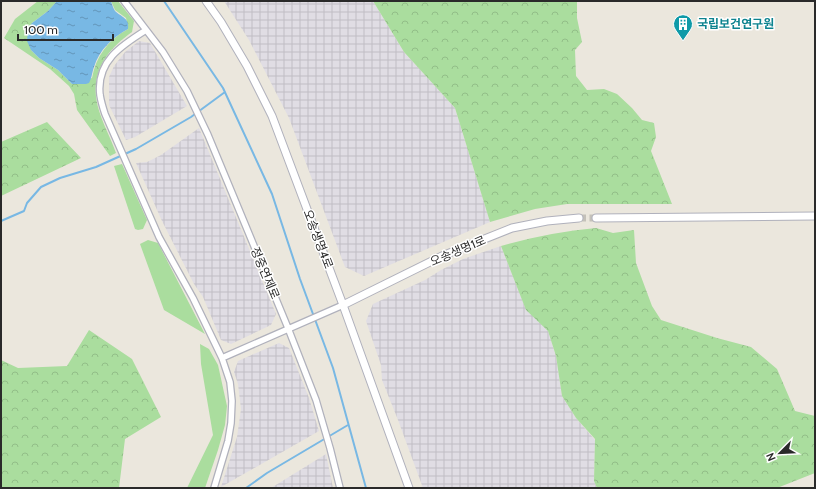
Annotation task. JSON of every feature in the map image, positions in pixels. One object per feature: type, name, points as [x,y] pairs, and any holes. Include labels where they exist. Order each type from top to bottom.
[{"type":"street","points":[[124,1],[146,30],[123,45],[112,55],[105,67],[101,80],[100,95],[105,114],[159,237],[193,298],[222,358],[230,382],[232,400],[231,423],[228,441],[214,488]]},
{"type":"street","name":"오송생명4로","points":[[206,1],[221,22],[247,66],[272,116],[343,305],[409,488]]},
{"type":"street","name":"정중연제로","points":[[146,30],[163,52],[193,103],[208,134],[291,327],[316,400],[340,488]]},
{"type":"street","points":[[596,218],[815,216]]},
{"type":"street","name":"오송생명1로","points":[[343,305],[442,256],[512,228],[546,221],[579,218]]},
{"type":"street","points":[[222,358],[343,305]]},
{"type":"shaded area","points":[[224,1],[373,1],[404,52],[455,108],[490,222],[364,276],[345,267],[289,118],[249,40]]},
{"type":"shaded area","points":[[139,41],[150,43],[187,106],[135,137],[126,140],[109,105],[109,77],[114,66],[125,52]]},
{"type":"shaded area","points":[[199,128],[276,314],[271,325],[231,344],[221,340],[203,297],[194,284],[162,221],[136,163],[147,162],[161,155]]},
{"type":"shaded area","points":[[501,246],[525,307],[548,331],[556,356],[562,396],[576,418],[595,440],[594,481],[597,488],[423,488],[382,380],[381,365],[366,321],[373,304],[425,280],[463,259]]},
{"type":"shaded area","points":[[279,343],[289,348],[309,398],[319,431],[221,487],[237,437],[241,409],[238,384],[234,372],[238,361]]},
{"type":"shaded area","points":[[326,454],[333,488],[271,488]]},
{"type":"green space","points":[[38,1],[57,1],[48,11],[32,23],[31,50],[39,58],[58,70],[72,84],[92,78],[96,63],[104,49],[114,38],[128,29],[126,18],[115,10],[111,1],[118,1],[134,21],[132,32],[110,52],[100,67],[97,76],[97,104],[116,153],[110,156],[77,110],[74,94],[69,86],[50,69],[4,38],[15,19]]},
{"type":"green space","points":[[373,1],[577,1],[577,18],[582,42],[575,50],[576,76],[587,90],[604,89],[617,94],[642,120],[654,123],[656,137],[651,151],[672,204],[567,204],[535,209],[490,222],[455,108],[404,52]]},
{"type":"green space","points":[[47,122],[81,158],[1,196],[1,142]]},
{"type":"green space","points":[[122,164],[147,220],[143,229],[135,229],[114,166]]},
{"type":"green space","points":[[596,228],[613,233],[634,230],[636,263],[652,306],[661,320],[751,347],[777,369],[795,411],[815,416],[815,473],[777,488],[597,488],[594,481],[595,439],[576,418],[562,396],[556,356],[548,331],[526,310],[501,246],[548,235]]},
{"type":"green space","points":[[148,240],[158,243],[205,334],[164,310],[140,244]]},
{"type":"green space","points":[[89,330],[132,359],[161,417],[125,439],[119,488],[1,488],[1,360],[18,368],[67,366]]},
{"type":"green space","points":[[200,344],[209,349],[218,365],[227,406],[225,425],[205,488],[187,488],[213,435],[201,364]]},
{"type":"water","points":[[57,1],[111,1],[115,11],[128,22],[128,29],[112,40],[99,55],[89,83],[72,84],[58,70],[39,58],[31,50],[27,41],[28,28]]},
{"type":"waterway","points":[[164,1],[223,88],[272,194],[300,279],[333,368],[366,488]]},
{"type":"waterway","points":[[1,221],[24,211],[27,203],[41,187],[60,178],[96,167],[136,149],[191,117],[225,92]]},
{"type":"waterway","points":[[246,488],[267,473],[348,425]]},
{"type":"tunnel","points":[[579,218],[596,218]]},
{"type":"place","name":"국립보건연구원","points":[[683,41]]}]
